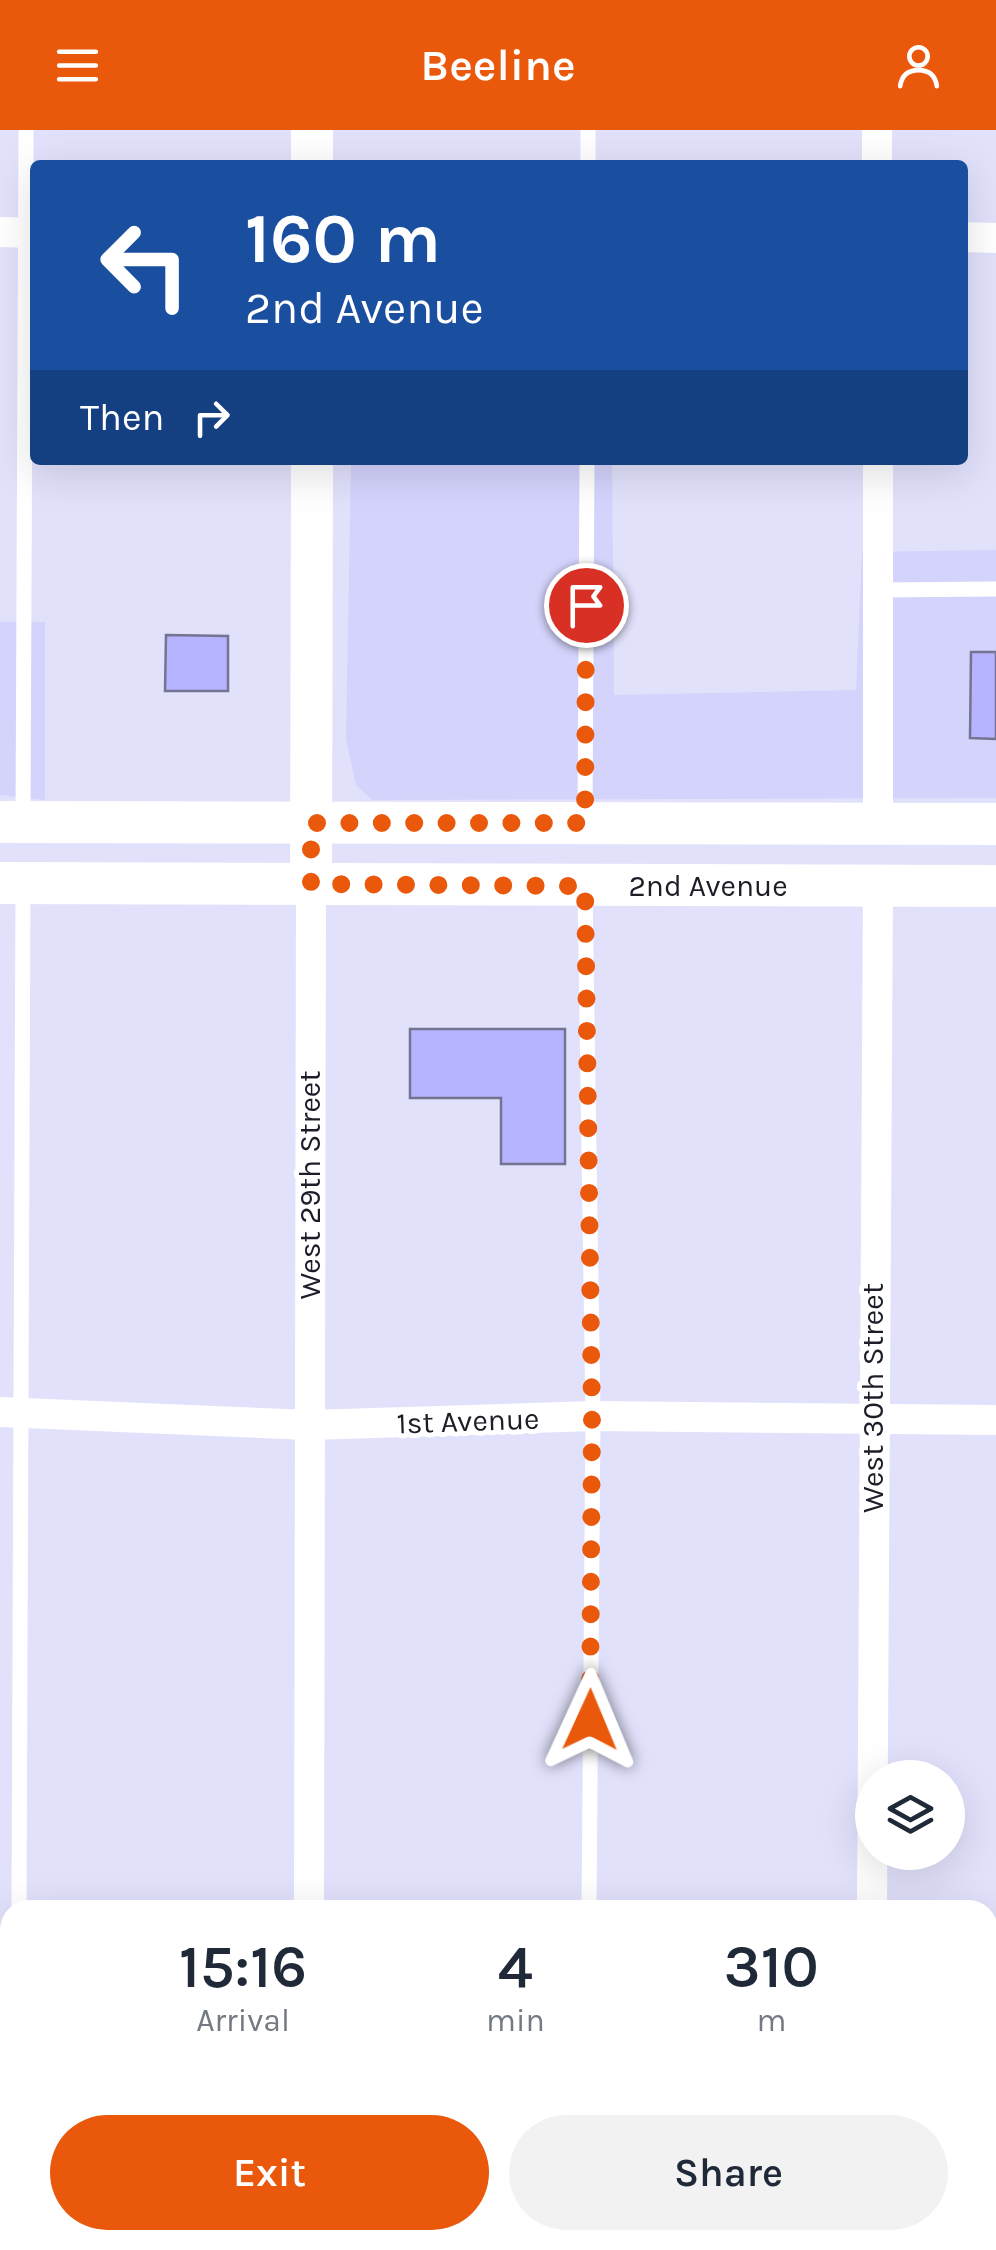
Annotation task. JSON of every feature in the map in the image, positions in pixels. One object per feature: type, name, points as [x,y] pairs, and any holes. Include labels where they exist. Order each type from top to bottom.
[{"type":"main road","points":[[312,130],[312,160]]},
{"type":"main road","name":"West 29th Street","points":[[311,884],[312,465]]},
{"type":"main road","name":"2nd Avenue","points":[[12,822],[996,824]]},
{"type":"main road","name":"2nd Avenue","points":[[12,883],[996,886]]},
{"type":"street","points":[[878,130],[878,160]]},
{"type":"street","points":[[968,238],[996,238]]},
{"type":"street","points":[[878,465],[878,824]]},
{"type":"street","name":"West 29th Street","points":[[309,1900],[311,884]]},
{"type":"street","name":"West 30th Street","points":[[872,1900],[878,886]]},
{"type":"street","name":"1st Avenue","points":[[9,1412],[310,1425],[592,1416],[996,1420]]},
{"type":"lane","points":[[12,822],[20,232],[26,130]]},
{"type":"lane","points":[[588,130],[588,160]]},
{"type":"lane","points":[[585,823],[586,465]]},
{"type":"lane","points":[[878,590],[996,589]]},
{"type":"lane","points":[[12,883],[9,1412],[18,1900]]},
{"type":"lane","points":[[585,886],[592,1416],[588,1900]]},
{"type":"shaded area","points":[[351,465],[612,465],[614,695],[856,690],[862,552],[996,550],[996,798],[372,800],[356,785],[346,739]]},
{"type":"shaded area","points":[[0,622],[45,622],[45,800],[0,795]]},
{"type":"building","points":[[166,635],[228,636],[228,691],[165,691]]},
{"type":"building","points":[[971,652],[996,652],[996,739],[970,738]]},
{"type":"building","points":[[410,1029],[565,1029],[565,1164],[501,1164],[501,1098],[410,1098]]},
{"type":"route","points":[[586,605],[585,823],[311,823],[311,884],[585,886],[592,1416],[590,1720]]}]
